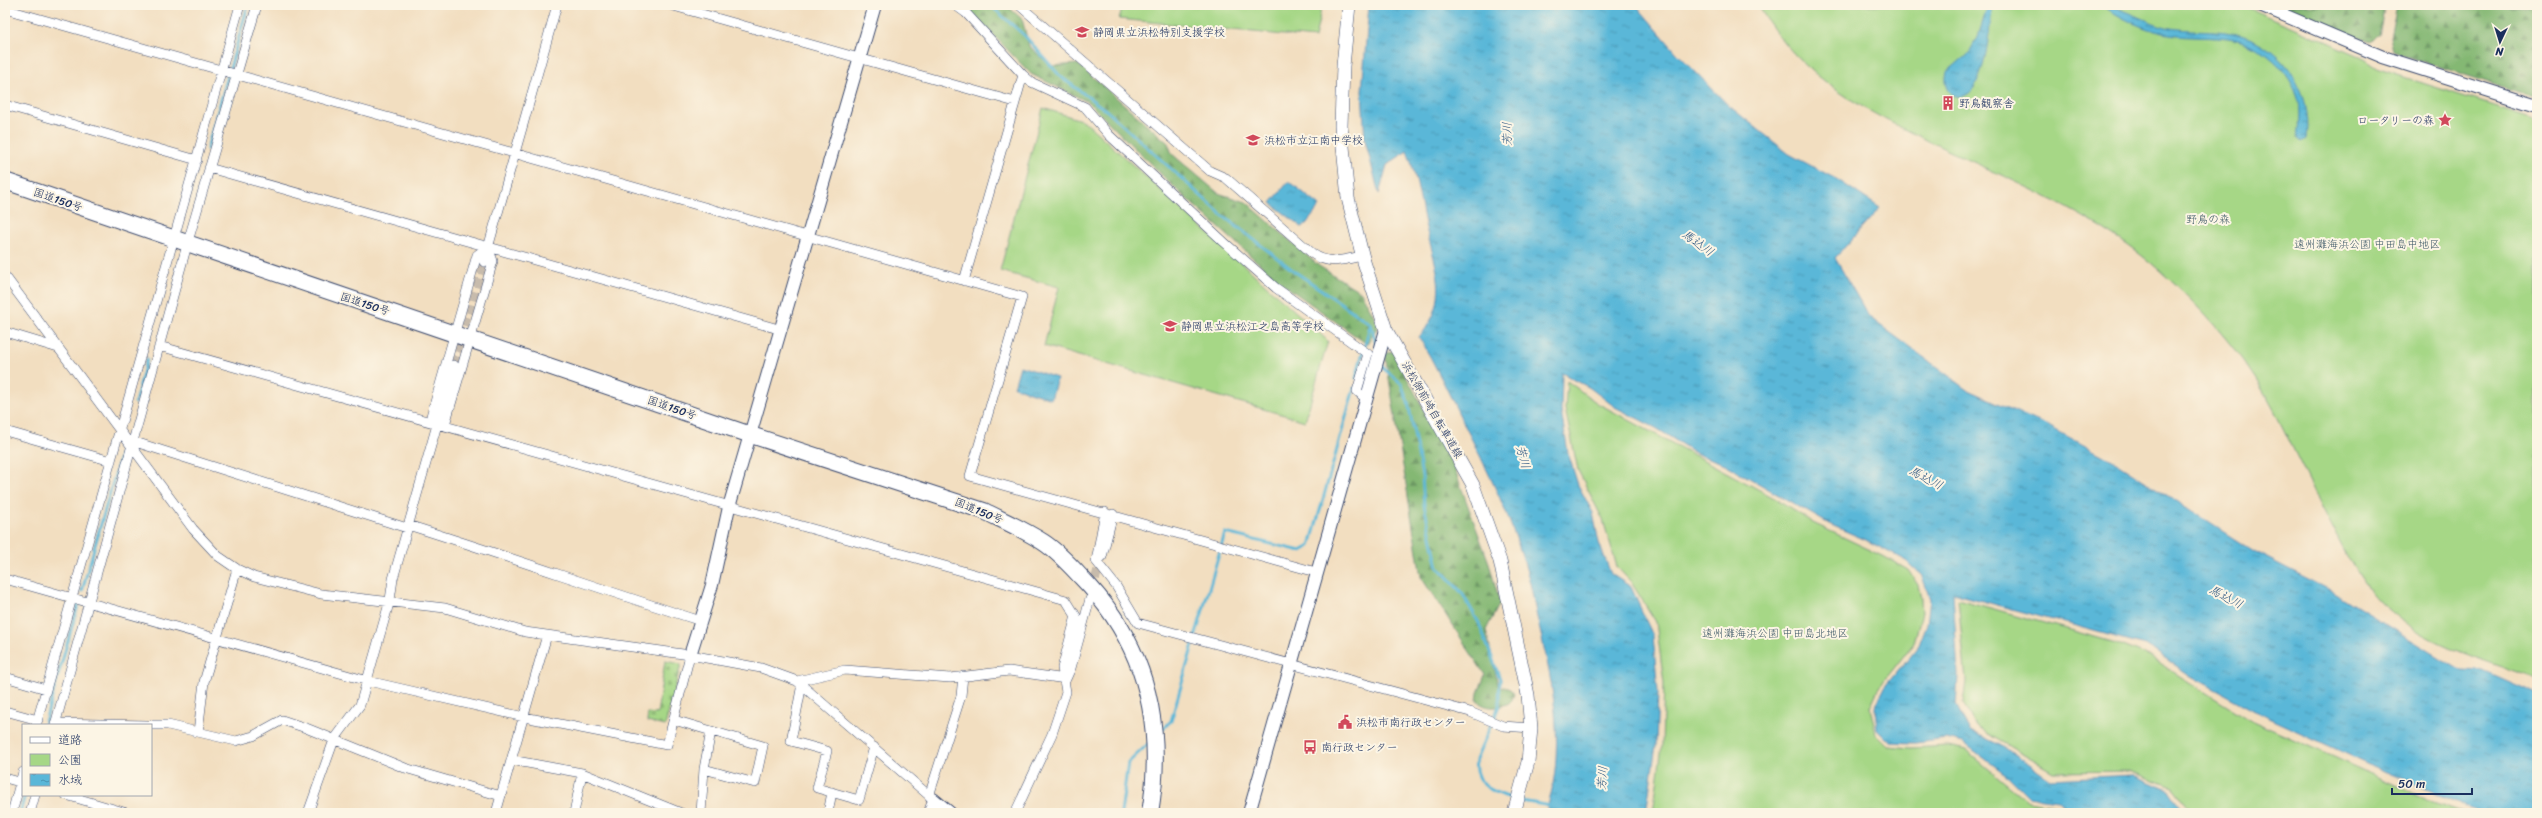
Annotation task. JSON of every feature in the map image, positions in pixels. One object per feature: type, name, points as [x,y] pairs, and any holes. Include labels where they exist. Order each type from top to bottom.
[{"type":"highway","name":"国道150号","points":[[5,181],[180,243],[471,339],[751,435],[984,511],[1044,543],[1068,562],[1103,599],[1122,628],[1141,672],[1148,696],[1156,752],[1155,781],[1150,813]]},
{"type":"main road","name":"浜松御前崎自転車道線","points":[[1350,5],[1343,66],[1341,126],[1348,198],[1362,256],[1386,330],[1457,454],[1478,499],[1500,561],[1528,695],[1531,728],[1528,762],[1514,813]]},
{"type":"street","points":[[55,724],[90,601],[131,443],[159,346],[197,160],[240,5]]},
{"type":"street","points":[[5,711],[37,723],[120,431],[180,243],[209,168],[257,5]]},
{"type":"street","points":[[484,262],[557,5]]},
{"type":"street","points":[[670,5],[1015,102]]},
{"type":"street","points":[[5,578],[368,681],[524,717],[667,745],[690,655],[701,621],[729,508],[809,237],[875,5]]},
{"type":"street","points":[[955,5],[966,12],[1031,82],[1085,107],[1109,134],[1175,199],[1276,288],[1368,354],[1358,392],[1366,399]]},
{"type":"street","points":[[1019,5],[1210,171],[1226,178],[1322,261],[1342,260],[1362,256]]},
{"type":"street","points":[[2260,5],[2383,56],[2537,106]]},
{"type":"street","points":[[5,9],[1022,297],[970,476],[1109,513],[1316,572]]},
{"type":"street","points":[[964,281],[1023,75]]},
{"type":"street","points":[[5,105],[197,160]]},
{"type":"street","points":[[209,168],[782,330]]},
{"type":"street","points":[[437,424],[431,416],[454,334],[477,256],[488,247]]},
{"type":"street","points":[[437,424],[446,421],[471,339],[493,261],[488,247]]},
{"type":"street","points":[[5,276],[120,431],[131,443],[193,530],[218,556],[237,569],[254,577],[321,594],[352,599],[390,600],[446,608],[525,632],[690,655],[761,668],[800,682],[950,813]]},
{"type":"street","points":[[1249,813],[1316,572],[1386,330]]},
{"type":"street","points":[[5,332],[58,348]]},
{"type":"street","points":[[159,346],[729,508],[1066,600],[1076,616],[1062,668],[1066,679],[1066,692],[1052,734],[1015,813]]},
{"type":"street","points":[[308,813],[334,740],[360,705],[368,681],[390,600],[393,579],[454,365]]},
{"type":"street","points":[[5,432],[111,461]]},
{"type":"street","points":[[131,443],[544,568],[573,581],[701,621]]},
{"type":"street","points":[[1102,557],[1109,513]]},
{"type":"street","points":[[1109,513],[1096,561],[1116,586],[1138,623],[1470,712],[1503,726],[1531,728]]},
{"type":"street","points":[[198,732],[204,682],[237,569]]},
{"type":"street","points":[[1066,679],[1071,668],[1090,599]]},
{"type":"street","points":[[496,813],[547,635]]},
{"type":"street","points":[[800,682],[845,670],[950,678],[1009,671],[1028,672],[1066,679]]},
{"type":"street","points":[[928,813],[931,797],[959,703],[963,676]]},
{"type":"street","points":[[5,677],[46,689]]},
{"type":"street","points":[[800,682],[791,741],[827,751],[817,788],[859,800],[874,747]]},
{"type":"street","points":[[152,725],[168,726],[236,741],[252,736],[282,720],[405,768],[501,796]]},
{"type":"street","points":[[674,720],[763,746],[755,783],[704,769]]},
{"type":"street","points":[[701,813],[704,769],[711,731]]},
{"type":"street","points":[[511,760],[582,773],[681,813]]},
{"type":"street","points":[[574,813],[582,773]]},
{"type":"street","points":[[5,778],[22,782],[12,813]]},
{"type":"street","points":[[828,813],[832,792]]},
{"type":"street","points":[[30,813],[35,796]]},
{"type":"street","points":[[69,796],[127,813]]},
{"type":"green space","points":[[964,5],[1006,5],[1022,19],[1029,46],[1051,66],[1078,64],[1168,143],[1172,154],[1218,193],[1246,202],[1319,266],[1361,292],[1379,325],[1367,344],[1280,282],[1180,193],[1088,102],[1031,74]]},
{"type":"green space","points":[[1123,5],[1322,5],[1315,38],[1119,19]]},
{"type":"green space","name":"遠州灘海浜公園 中田島中地区","points":[[1758,5],[2241,5],[2360,56],[2379,69],[2537,120],[2537,679],[2461,652],[2443,644],[2408,625],[2392,613],[2381,602],[2361,578],[2345,552],[2274,410],[2249,369],[2235,350],[2203,313],[2151,263],[2102,228],[2076,213],[2023,185],[1914,134],[1862,106],[1838,91],[1815,73],[1794,53],[1775,31]]},
{"type":"green space","points":[[2279,5],[2385,5],[2379,34],[2371,42],[2345,33]]},
{"type":"green space","points":[[2397,5],[2537,5],[2537,98],[2406,56],[2393,50],[2390,37]]},
{"type":"green space","points":[[1043,108],[1084,121],[1328,341],[1305,421],[1044,346],[1059,287],[1000,271]]},
{"type":"green space","points":[[1393,351],[1453,465],[1489,563],[1500,603],[1486,630],[1498,685],[1510,689],[1514,694],[1511,702],[1502,706],[1489,707],[1477,701],[1478,693],[1485,675],[1421,577],[1385,354]]},
{"type":"green space","name":"遠州灘海浜公園 中田島北地区","points":[[1567,381],[1597,403],[1780,501],[1813,523],[1883,556],[1908,570],[1918,585],[1922,612],[1914,643],[1879,687],[1870,707],[1876,734],[1888,746],[1911,748],[1948,746],[1966,750],[2027,801],[2054,805],[2066,813],[1653,813],[1662,746],[1664,683],[1656,622],[1631,582],[1617,567],[1603,520],[1578,470],[1565,409]]},
{"type":"green space","points":[[1958,599],[2116,643],[2148,656],[2246,718],[2433,802],[2465,813],[2193,813],[2173,787],[2130,771],[2053,772],[1976,727],[1963,703],[1966,681]]},
{"type":"green space","points":[[665,661],[681,664],[665,726],[647,722],[648,713],[657,714]]},
{"type":"water","points":[[1369,5],[1636,5],[1676,52],[1729,106],[1789,154],[1838,180],[1880,208],[1835,258],[1869,317],[1968,390],[2050,427],[2117,463],[2253,551],[2332,591],[2460,670],[2483,671],[2537,695],[2537,813],[2481,812],[2384,771],[2264,716],[2191,676],[2146,645],[1953,593],[1958,676],[1956,705],[1970,731],[2000,745],[2050,779],[2134,775],[2169,790],[2185,813],[2075,813],[2058,800],[2028,796],[2008,776],[1964,743],[1946,739],[1915,743],[1890,742],[1877,729],[1875,707],[1886,685],[1919,645],[1927,624],[1930,599],[1922,576],[1906,561],[1866,540],[1829,524],[1725,464],[1697,454],[1656,428],[1615,407],[1590,388],[1562,373],[1561,411],[1568,453],[1578,485],[1593,513],[1599,543],[1611,574],[1631,587],[1653,636],[1658,692],[1656,745],[1646,813],[1546,813],[1552,789],[1555,766],[1557,742],[1556,719],[1549,673],[1532,590],[1523,558],[1500,498],[1441,378],[1419,337],[1430,322],[1436,308],[1438,280],[1436,265],[1415,176],[1407,151],[1387,165],[1379,194],[1365,140],[1362,91]]},
{"type":"water","points":[[1988,5],[1993,5],[1987,48],[1978,81],[1968,94],[1957,96],[1949,91],[1946,79],[1947,72],[1970,52],[1978,37]]},
{"type":"water","points":[[2101,5],[2116,8],[2166,27],[2233,33],[2250,38],[2266,47],[2291,71],[2299,86],[2305,103],[2308,120],[2307,139],[2302,142],[2298,139],[2300,107],[2295,90],[2282,69],[2263,52],[2240,41],[2228,38],[2182,36],[2155,31],[2127,20]]},
{"type":"water","points":[[1289,181],[1320,206],[1303,228],[1271,203]]},
{"type":"water","points":[[1020,366],[1057,378],[1051,399],[1014,387]]},
{"type":"waterway","points":[[207,149],[248,5]]},
{"type":"waterway","points":[[990,5],[1025,36],[1061,77],[1107,111],[1222,215],[1294,271],[1371,324],[1377,347]]},
{"type":"waterway","points":[[1356,378],[1370,326]]},
{"type":"waterway","points":[[135,403],[147,359]]},
{"type":"waterway","points":[[1381,362],[1383,368],[1401,383],[1408,402],[1422,476],[1424,505],[1438,567],[1462,593],[1479,623],[1500,679],[1499,706],[1476,760],[1477,775],[1481,781],[1492,790],[1514,799]]},
{"type":"waterway","points":[[1158,733],[1171,721],[1225,533],[1301,551],[1310,546],[1354,388]]},
{"type":"waterway","points":[[82,591],[122,450]]},
{"type":"waterway","points":[[44,724],[78,605]]},
{"type":"waterway","points":[[1121,813],[1128,763],[1149,743]]},
{"type":"waterway","points":[[20,813],[25,796]]},
{"type":"waterway","points":[[1521,801],[1551,806]]},
{"type":"tunnel","points":[[454,365],[484,262]]},
{"type":"tunnel","points":[[1092,592],[1101,558]]},
{"type":"place","name":"静岡県立浜松特別支援学校","points":[[1082,32]]},
{"type":"place","name":"野鳥観察舎","points":[[1948,103]]},
{"type":"place","name":"ロータリーの森","points":[[2445,120]]},
{"type":"place","name":"浜松市立江南中学校","points":[[1253,140]]},
{"type":"place","name":"静岡県立浜松江之島高等学校","points":[[1170,326]]},
{"type":"place","name":"浜松市南行政センター","points":[[1345,722]]},
{"type":"place","name":"南行政センター","points":[[1310,747]]},
{"type":"water label","name":"芳川","points":[[1507,134]]},
{"type":"water label","name":"馬込川","points":[[1698,243]]},
{"type":"water label","name":"芳川","points":[[1523,457]]},
{"type":"water label","name":"馬込川","points":[[1926,478]]},
{"type":"water label","name":"馬込川","points":[[2226,597]]},
{"type":"water label","name":"芳川","points":[[1602,778]]},
{"type":"park label","name":"野鳥の森","points":[[2208,219]]}]
